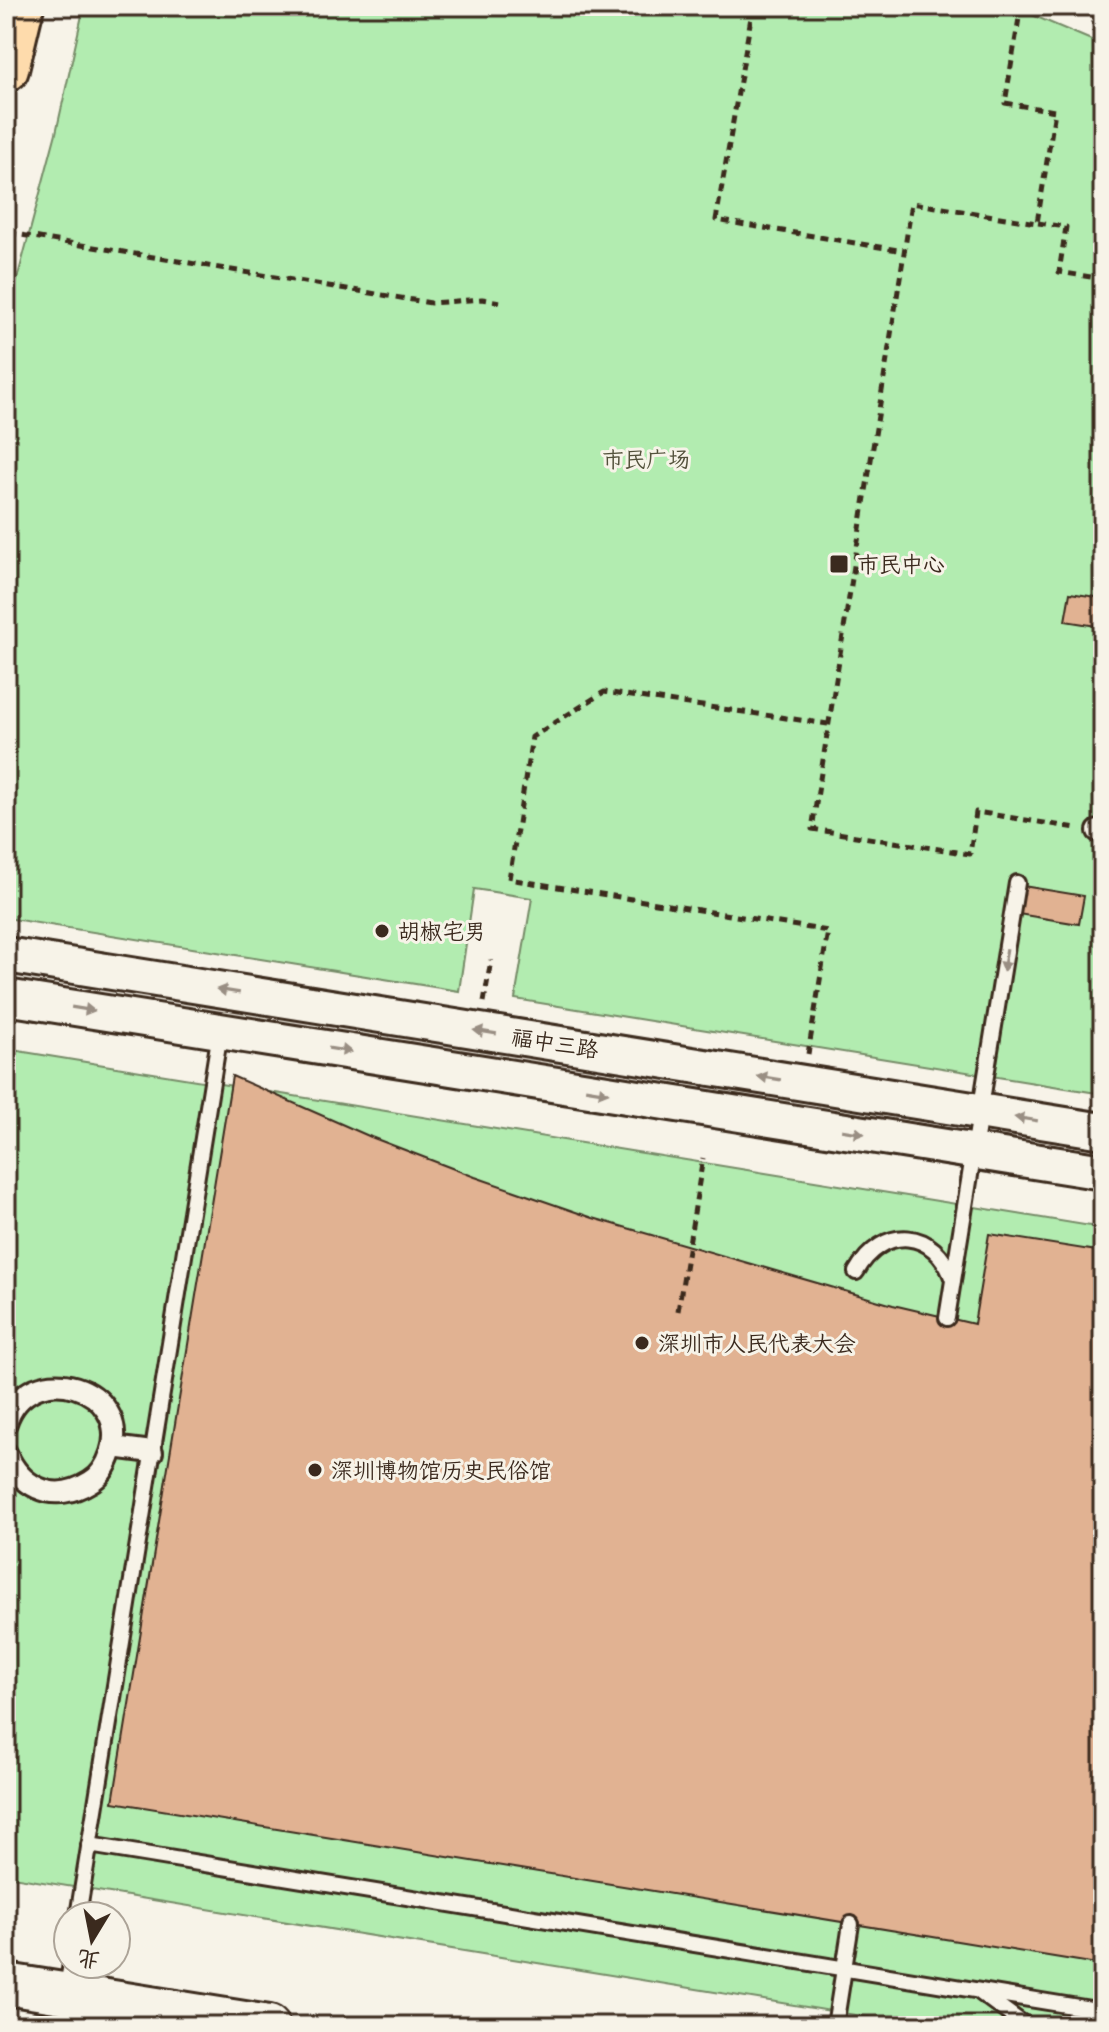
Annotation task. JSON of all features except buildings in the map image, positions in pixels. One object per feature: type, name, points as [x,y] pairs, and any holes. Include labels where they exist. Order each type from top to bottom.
[{"type":"main road","points":[[6,69],[21,6]]},
{"type":"main road","points":[[6,1984],[56,1980]]},
{"type":"main road","points":[[72,1980],[269,2026]]},
{"type":"street","name":"福中三路","points":[[6,955],[1103,1131]]},
{"type":"street","name":"福中三路","points":[[6,997],[1103,1172]]},
{"type":"street","points":[[6,1423],[9,1413],[20,1399],[34,1389],[50,1384],[67,1384],[83,1389],[103,1406],[113,1430],[113,1447],[107,1465],[95,1480],[78,1489],[59,1493],[40,1490],[24,1480],[11,1466],[6,1453]]},
{"type":"street","points":[[113,1447],[152,1452]]},
{"type":"lane","points":[[947,1318],[1017,883]]},
{"type":"lane","points":[[80,1900],[220,1031]]},
{"type":"lane","points":[[856,1272],[871,1251],[882,1243],[912,1239],[927,1243],[939,1252],[954,1280]]},
{"type":"lane","points":[[89,1845],[1103,2011]]},
{"type":"lane","points":[[835,2026],[851,1924]]},
{"type":"lane","points":[[978,1991],[1026,2026]]},
{"type":"path","points":[[753,6],[716,220],[904,251]]},
{"type":"path","points":[[1021,6],[1005,103],[1055,111],[1037,223]]},
{"type":"path","points":[[1100,832],[976,812],[970,854],[812,829],[912,203],[1066,227],[1059,272],[1103,279]]},
{"type":"path","points":[[9,233],[431,303],[482,299],[500,302]]},
{"type":"path","points":[[808,1056],[828,931],[509,879],[532,737],[604,692],[828,724]]},
{"type":"path","points":[[484,1005],[491,960]]},
{"type":"path","points":[[678,1311],[703,1158]]},
{"type":"green space","name":"市民广场","points":[[84,6],[1011,6],[1103,45],[1103,1094],[515,999],[532,898],[474,889],[459,991],[6,918],[6,321],[56,133]]},
{"type":"green space","points":[[6,1049],[1103,1228],[1103,2026],[922,2026],[6,1876]]},
{"type":"place","name":"市民中心","points":[[839,564]]},
{"type":"place","name":"胡椒宅男","points":[[382,931]]},
{"type":"place","name":"深圳市人民代表大会","points":[[642,1343]]},
{"type":"place","name":"深圳博物馆历史民俗馆","points":[[315,1470]]}]
